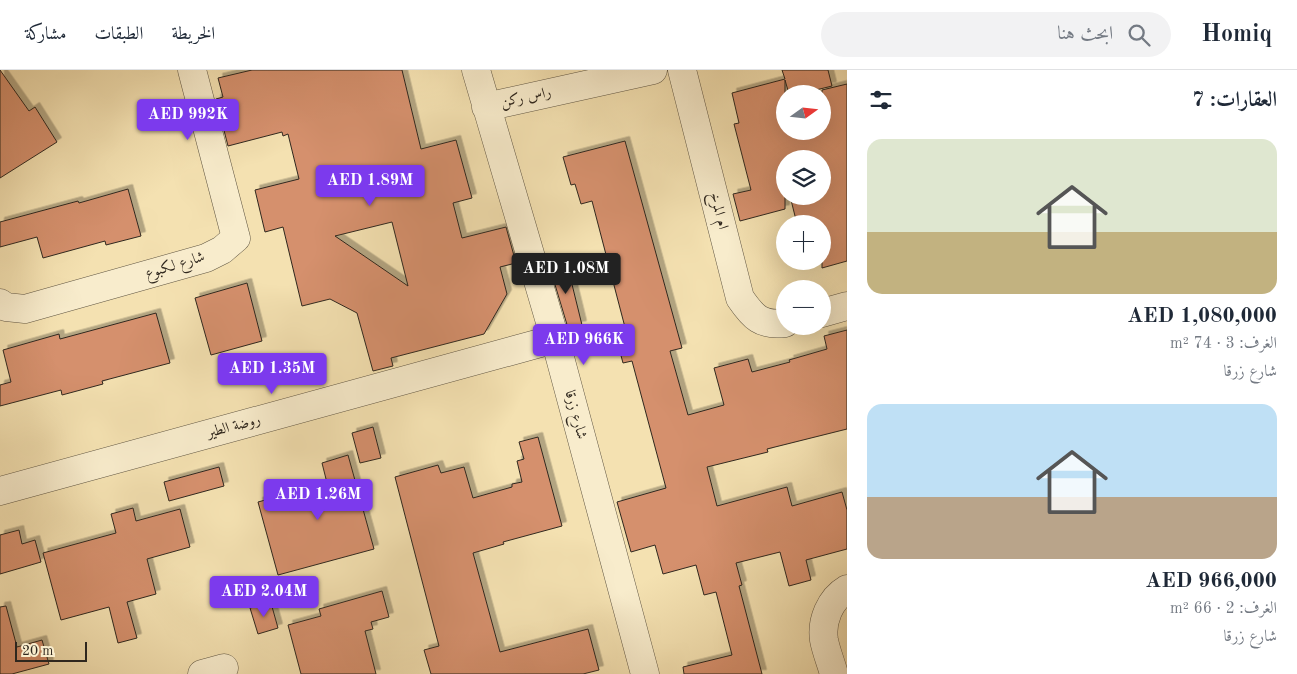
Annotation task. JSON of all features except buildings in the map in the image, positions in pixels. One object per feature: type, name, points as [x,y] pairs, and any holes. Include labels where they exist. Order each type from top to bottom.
[{"type":"street","name":"شارع لكبوع","points":[[0,303],[6,307],[25,309],[206,258],[222,250],[236,238],[192,70]]},
{"type":"street","name":"شارع زرقا","points":[[476,70],[555,339],[645,674]]},
{"type":"street","name":"راس ركن","points":[[486,107],[653,70]]},
{"type":"street","name":"ام المرخ","points":[[682,70],[740,298],[751,313],[766,323],[776,323]]},
{"type":"street","points":[[831,310],[847,306]]},
{"type":"street","name":"روضة الطير","points":[[0,491],[555,339]]},
{"type":"street","points":[[834,674],[824,639],[825,622],[830,604],[847,589]]}]
